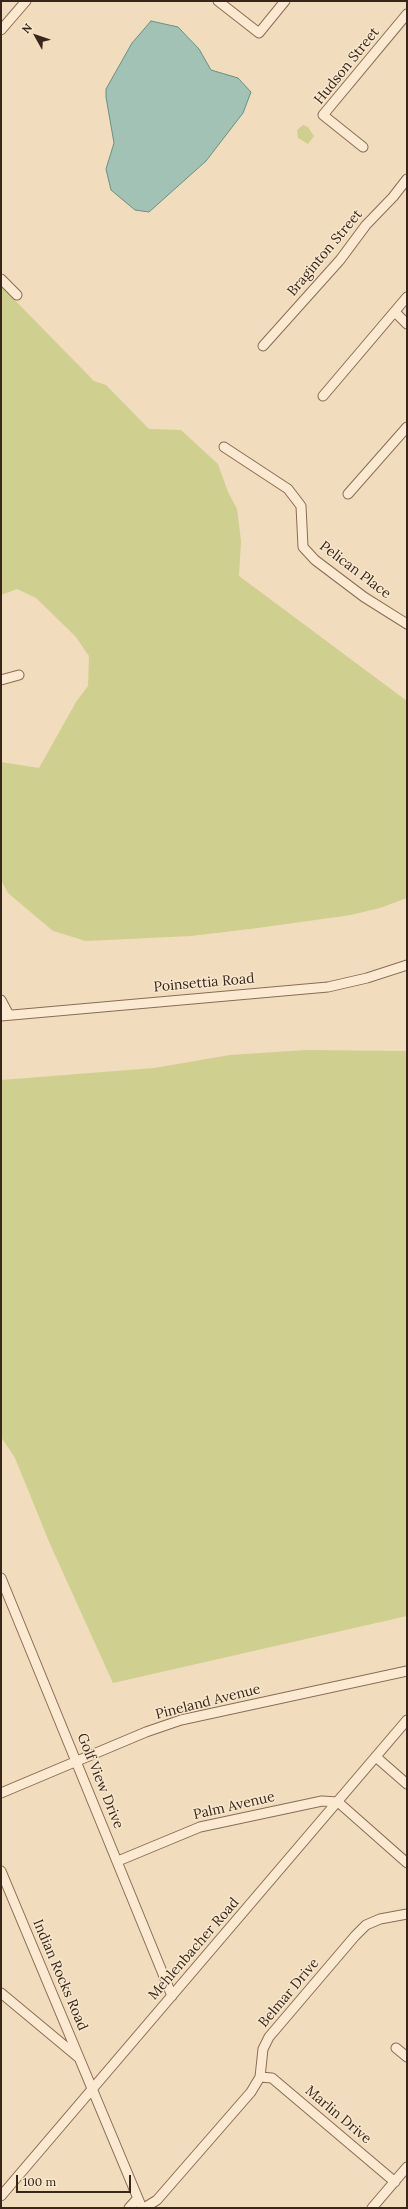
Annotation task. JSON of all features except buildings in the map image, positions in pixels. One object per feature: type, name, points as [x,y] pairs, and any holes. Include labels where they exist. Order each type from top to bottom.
[{"type":"street","points":[[1,30],[26,1]]},
{"type":"street","points":[[218,1],[252,30],[259,33],[286,1]]},
{"type":"street","name":"Hudson Street","points":[[363,147],[324,115],[407,14]]},
{"type":"street","name":"Braginton Street","points":[[263,346],[340,260],[366,225],[393,197],[407,179]]},
{"type":"street","points":[[1,280],[17,296]]},
{"type":"street","points":[[323,396],[407,297]]},
{"type":"street","points":[[395,312],[407,324]]},
{"type":"street","points":[[348,494],[407,427]]},
{"type":"street","name":"Pelican Place","points":[[224,447],[288,488],[301,506],[303,547],[314,560],[364,597],[407,624]]},
{"type":"street","points":[[1,680],[19,674]]},
{"type":"street","name":"Poinsettia Road","points":[[5,1015],[328,987],[366,978],[407,965]]},
{"type":"street","points":[[1,1000],[5,1015]]},
{"type":"street","name":"Golf View Drive","points":[[1,1578],[118,1860],[172,1996]]},
{"type":"street","name":"Pineland Avenue","points":[[1,1793],[146,1732],[182,1720],[407,1671]]},
{"type":"street","name":"Mehlenbacher Road","points":[[1,2196],[407,1720]]},
{"type":"street","points":[[376,1757],[407,1784]]},
{"type":"street","name":"Palm Avenue","points":[[118,1860],[200,1827],[322,1801],[338,1802]]},
{"type":"street","points":[[338,1802],[407,1863]]},
{"type":"street","name":"Indian Rocks Road","points":[[1,1871],[143,2208]]},
{"type":"street","name":"Belmar Drive","points":[[143,2208],[157,2200],[251,2092],[260,2077],[263,2049],[269,2037],[355,1936],[366,1925],[380,1918],[407,1914]]},
{"type":"street","points":[[1,1993],[79,2058]]},
{"type":"street","points":[[396,2048],[407,2057]]},
{"type":"street","name":"Marlin Drive","points":[[260,2077],[272,2078],[395,2182]]},
{"type":"street","points":[[372,2208],[407,2167]]},
{"type":"street","points":[[129,2208],[138,2198]]},
{"type":"green space","points":[[303,125],[308,127],[314,136],[308,144],[298,138],[297,130]]},
{"type":"green space","points":[[1,286],[94,381],[106,385],[149,429],[181,430],[218,464],[228,492],[237,509],[241,541],[239,576],[407,701],[407,898],[380,908],[351,915],[258,928],[191,936],[86,941],[53,931],[8,893],[1,880],[1,762],[39,768],[76,702],[88,686],[89,656],[75,636],[36,598],[17,589],[1,595]]},
{"type":"green space","points":[[306,1050],[407,1051],[407,1616],[113,1683],[50,1544],[15,1458],[1,1437],[1,1080],[154,1068],[230,1055]]},
{"type":"shaded area","points":[[151,21],[178,27],[199,49],[211,70],[238,78],[251,92],[243,113],[206,161],[149,212],[135,210],[111,190],[106,169],[114,143],[106,89],[132,43]]}]
